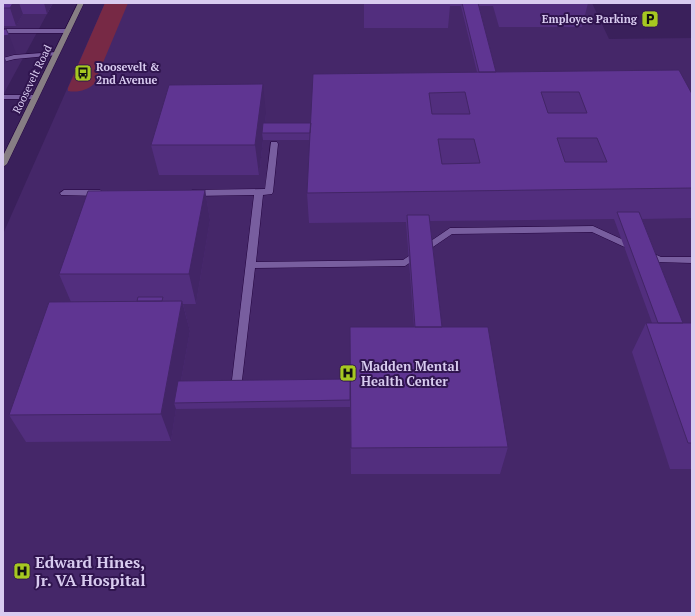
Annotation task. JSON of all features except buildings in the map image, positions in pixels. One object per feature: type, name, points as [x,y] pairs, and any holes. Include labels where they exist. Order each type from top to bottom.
[{"type":"main road","name":"Roosevelt Road","points":[[3,164],[6,153],[81,3]]},
{"type":"lane","points":[[3,31],[68,31]]},
{"type":"lane","points":[[5,60],[14,57],[56,54]]},
{"type":"lane","points":[[3,97],[35,97]]},
{"type":"lane","points":[[181,193],[269,192],[274,144]]},
{"type":"lane","points":[[237,380],[259,192]]},
{"type":"lane","points":[[64,193],[110,193]]},
{"type":"lane","points":[[251,265],[405,263],[450,231],[593,229],[660,260],[692,260]]},
{"type":"shaded area","points":[[3,3],[53,3],[3,95]]},
{"type":"shaded area","name":"Madden Mental Health Center","points":[[105,3],[592,3],[609,39],[692,38],[692,613],[3,613],[3,234]]},
{"type":"shaded area","points":[[105,3],[128,3],[94,84],[88,88],[75,92],[68,91],[68,88]]},
{"type":"place","name":"Employee Parking","points":[[650,19]]},
{"type":"place","name":"Roosevelt & 2nd Avenue","points":[[83,73]]},
{"type":"place","name":"Madden Mental Health Center","points":[[348,373]]},
{"type":"place","name":"Edward Hines, Jr. VA Hospital","points":[[22,571]]}]
